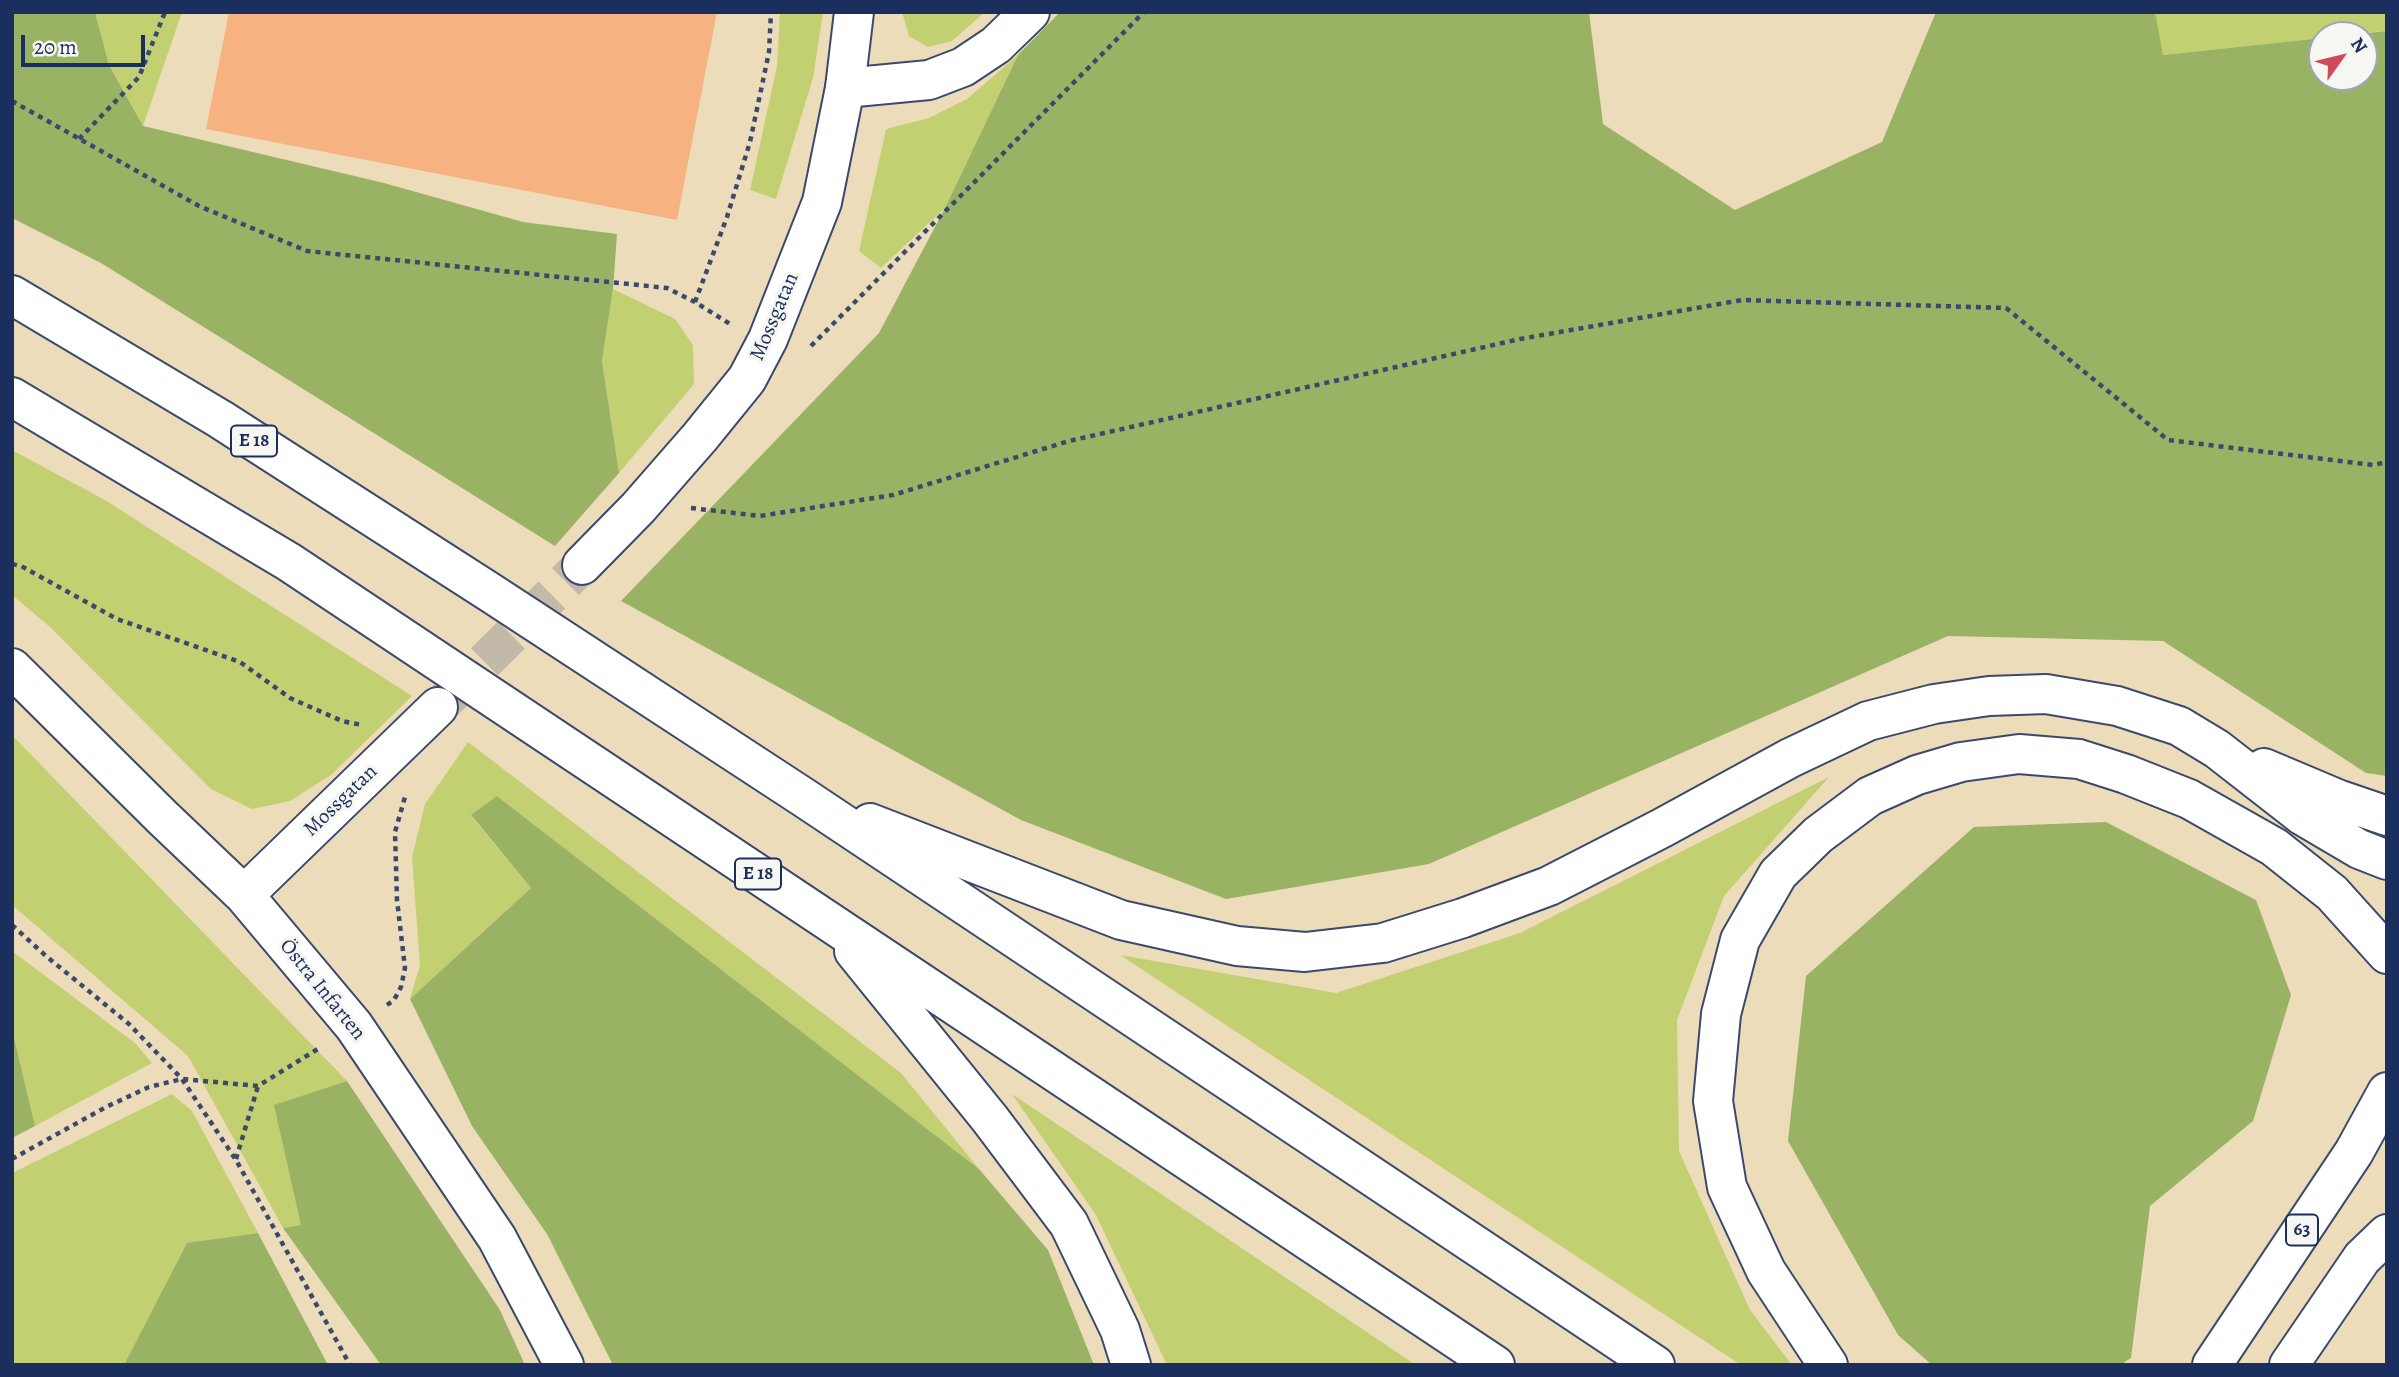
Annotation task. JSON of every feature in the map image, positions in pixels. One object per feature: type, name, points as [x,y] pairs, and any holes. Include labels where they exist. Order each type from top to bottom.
[{"type":"main road","name":"Mossgatan","points":[[582,565],[647,498],[747,379],[768,339],[822,202],[845,88],[854,12]]},
{"type":"main road","points":[[845,88],[929,80],[963,67],[996,45],[1030,12]]},
{"type":"main road","name":"E 18","points":[[12,295],[220,419],[803,797],[1656,1365]]},
{"type":"main road","name":"E 18","points":[[12,397],[289,562],[1496,1365]]},
{"type":"main road","name":"Östra Infarten","points":[[12,668],[244,895],[361,1038],[497,1238],[564,1365]]},
{"type":"main road","points":[[803,797],[1121,920],[1237,946],[1305,952],[1383,943],[1463,918],[1549,886],[1790,758],[1868,721],[1934,704],[1989,695],[2046,694],[2117,706],[2179,726],[2217,749],[2303,816],[2359,849],[2387,860]]},
{"type":"main road","name":"Mossgatan","points":[[244,895],[438,707]]},
{"type":"main road","points":[[2217,749],[2340,800],[2387,816]]},
{"type":"main road","points":[[1828,1365],[1766,1271],[1727,1187],[1713,1101],[1721,1014],[1740,940],[1778,874],[1818,835],[1859,804],[1870,796],[1917,775],[1961,762],[2019,754],[2079,759],[2189,799],[2274,847],[2332,893],[2387,954]]},
{"type":"main road","points":[[831,922],[990,1119],[1069,1224],[1120,1330],[1131,1365]]},
{"type":"main road","name":"63","points":[[2212,1365],[2354,1152],[2387,1092]]},
{"type":"main road","points":[[2289,1365],[2362,1258],[2387,1234]]},
{"type":"path","points":[[79,139],[139,76],[165,12]]},
{"type":"path","points":[[695,302],[727,217],[750,142],[769,52],[771,12]]},
{"type":"path","points":[[804,353],[1144,12]]},
{"type":"path","points":[[12,101],[199,206],[307,251],[667,288],[727,323]]},
{"type":"path","points":[[681,507],[760,516],[893,495],[1069,441],[1520,339],[1742,300],[2006,308],[2168,440],[2373,465],[2387,462]]},
{"type":"path","points":[[12,565],[21,566],[117,619],[240,662],[290,698],[342,722],[368,726]]},
{"type":"path","points":[[394,1000],[401,987],[405,968],[397,900],[395,832],[407,794]]},
{"type":"path","points":[[12,925],[129,1024],[182,1079],[236,1160],[350,1365]]},
{"type":"path","points":[[12,1159],[106,1107],[149,1087],[182,1079],[258,1086],[295,1064]]},
{"type":"path","points":[[236,1160],[258,1086]]},
{"type":"green space","points":[[12,12],[95,12],[109,65],[143,126],[384,183],[523,222],[617,234],[613,289],[602,361],[619,473],[555,546],[101,263],[12,218]]},
{"type":"green space","points":[[95,12],[182,12],[143,126],[109,65]]},
{"type":"green space","points":[[780,12],[823,12],[813,78],[776,199],[750,190],[777,66]]},
{"type":"green space","points":[[902,12],[985,12],[952,41],[928,47],[909,36]]},
{"type":"green space","points":[[1060,12],[1589,12],[1603,124],[1735,210],[1882,142],[1936,12],[2155,12],[2163,55],[2308,39],[2308,91],[2378,91],[2378,32],[2387,31],[2387,776],[2366,773],[2163,641],[1948,636],[1429,864],[1226,899],[1021,820],[621,601],[879,333],[945,208],[1018,55]]},
{"type":"green space","points":[[2155,12],[2387,12],[2387,31],[2378,32],[2378,21],[2308,21],[2308,39],[2162,55]]},
{"type":"green space","points":[[1018,55],[945,208],[881,268],[859,251],[886,129],[929,118],[967,99]]},
{"type":"green space","points":[[613,289],[675,319],[693,345],[694,384],[619,473],[602,361]]},
{"type":"green space","points":[[12,450],[105,500],[412,696],[331,775],[290,801],[252,809],[211,789],[50,627],[12,595]]},
{"type":"green space","points":[[12,735],[347,1081],[275,1105],[302,1225],[283,1228],[188,1056],[12,905]]},
{"type":"green space","points":[[468,742],[901,1073],[979,1169],[497,796],[471,816],[531,888],[410,999],[420,965],[412,857],[425,804]]},
{"type":"green space","points":[[1829,777],[1724,896],[1677,1020],[1679,1151],[1750,1310],[1792,1365],[1741,1365],[1120,955],[1336,993],[1520,933]]},
{"type":"green space","points":[[497,796],[979,1169],[1048,1250],[1094,1365],[613,1365],[547,1234],[472,1126],[410,999],[531,888],[471,815]]},
{"type":"green space","points":[[2106,822],[2256,900],[2291,995],[2253,1121],[2150,1206],[2131,1358],[2120,1365],[1932,1365],[1898,1335],[1788,1141],[1806,976],[1974,827]]},
{"type":"green space","points":[[12,951],[135,1043],[152,1063],[35,1126],[12,1029]]},
{"type":"green space","points":[[12,1029],[35,1126],[12,1138]]},
{"type":"green space","points":[[347,1081],[500,1310],[525,1365],[381,1365],[283,1228],[301,1225],[274,1105]]},
{"type":"green space","points":[[172,1094],[192,1111],[258,1233],[187,1244],[124,1365],[12,1365],[12,1173]]},
{"type":"green space","points":[[1012,1094],[1416,1365],[1167,1365],[1096,1215]]},
{"type":"green space","points":[[258,1233],[328,1365],[124,1365],[187,1243]]},
{"type":"building","points":[[229,12],[717,12],[677,220],[206,129]]},
{"type":"tunnel","points":[[444,702],[582,565]]}]
